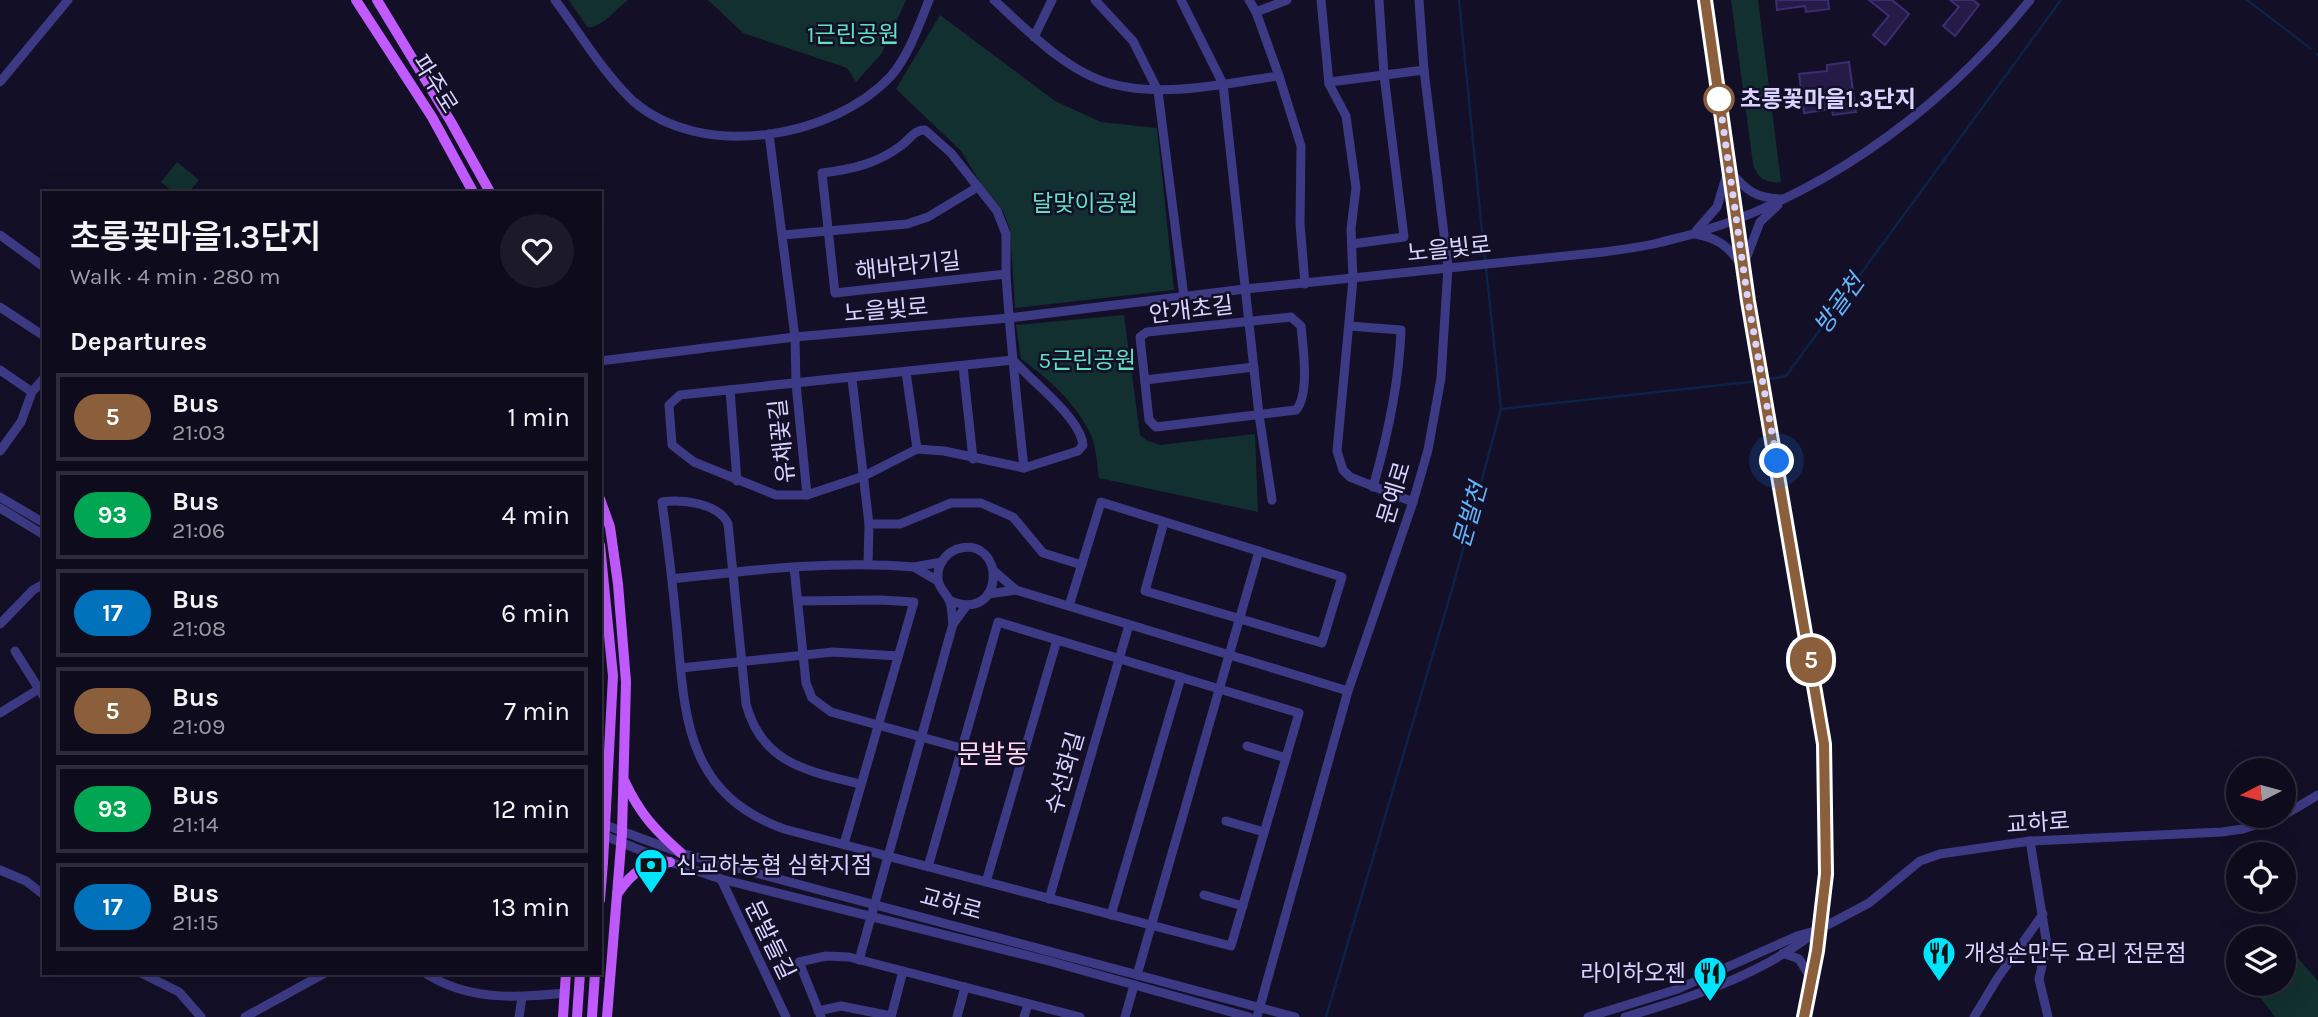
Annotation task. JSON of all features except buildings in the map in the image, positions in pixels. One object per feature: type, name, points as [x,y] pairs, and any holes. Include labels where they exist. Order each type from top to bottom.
[{"type":"main road","name":"파주로","points":[[356,0],[432,117],[472,191]]},
{"type":"main road","name":"파주로","points":[[377,0],[445,111],[489,191]]},
{"type":"main road","points":[[602,505],[610,527],[626,682],[621,838],[607,1017]]},
{"type":"main road","points":[[602,567],[612,676],[602,875]]},
{"type":"main road","points":[[624,780],[638,809],[681,853]]},
{"type":"main road","points":[[615,896],[632,873],[645,866],[670,862]]},
{"type":"main road","points":[[563,1017],[566,975]]},
{"type":"main road","points":[[577,1017],[580,975]]},
{"type":"main road","points":[[592,1017],[595,975]]},
{"type":"street","points":[[0,82],[68,0]]},
{"type":"street","points":[[555,0],[613,79],[634,101],[656,116],[696,131],[721,135],[769,134],[803,128],[841,114],[861,102],[892,74],[929,0]]},
{"type":"street","points":[[994,0],[1034,37],[1078,68],[1111,84],[1158,90],[1279,76]]},
{"type":"street","points":[[1034,37],[1052,0]]},
{"type":"street","points":[[1095,0],[1133,41],[1158,90],[1184,297]]},
{"type":"street","points":[[1181,0],[1223,84],[1249,322]]},
{"type":"street","points":[[1249,0],[1256,12],[1279,76],[1301,146],[1300,224],[1305,284]]},
{"type":"street","points":[[1256,12],[1287,0]]},
{"type":"street","points":[[1321,0],[1329,82],[1348,122],[1356,188],[1351,229],[1353,279],[1337,452],[1343,470],[1350,477],[1413,502]]},
{"type":"street","points":[[1352,244],[1404,237],[1384,75],[1378,0]]},
{"type":"street","name":"문예로","points":[[1258,1012],[1349,691],[1413,502],[1428,450],[1441,378],[1448,267],[1424,70],[1419,0]]},
{"type":"street","points":[[1705,0],[1735,219],[1824,744],[1826,874],[1804,1017]]},
{"type":"street","name":"노을빛로","points":[[602,361],[794,337],[1009,318],[1245,289],[1604,252],[1662,242],[1735,219],[1784,199],[1829,174],[1934,101],[1992,44],[2030,0]]},
{"type":"street","points":[[1329,82],[1424,70]]},
{"type":"street","name":"해바라기길","points":[[1006,274],[835,293],[822,173],[867,166],[903,144],[917,131],[925,130],[951,153],[976,188],[997,211],[1006,234],[1009,318]]},
{"type":"street","points":[[769,134],[794,337]]},
{"type":"street","points":[[1729,169],[1752,194],[1762,198],[1784,199]]},
{"type":"street","points":[[1729,169],[1717,207],[1694,233],[1716,238],[1730,248],[1743,267]]},
{"type":"street","name":"해바라기길","points":[[783,235],[907,223],[928,217],[976,188]]},
{"type":"street","points":[[1743,267],[1760,222],[1784,199]]},
{"type":"street","points":[[0,235],[42,266]]},
{"type":"street","points":[[0,307],[42,335]]},
{"type":"street","name":"안개초길","points":[[1291,317],[1301,326],[1304,368],[1301,404],[1296,411],[1156,427],[1149,421],[1144,380],[1140,337],[1147,332],[1291,317]]},
{"type":"street","points":[[1009,318],[1024,468]]},
{"type":"street","name":"안개초길","points":[[1249,322],[1259,415]]},
{"type":"street","points":[[1349,326],[1401,330],[1400,365],[1392,414],[1373,488]]},
{"type":"street","name":"유채꽃길","points":[[794,337],[807,495]]},
{"type":"street","name":"유채꽃길","points":[[1013,360],[1069,417],[1082,438],[1083,445],[1078,451],[1024,468],[944,451],[917,449],[887,461],[864,476],[807,495],[776,495],[694,462],[672,445],[669,405],[680,395],[1013,360]]},
{"type":"street","points":[[964,366],[973,459]]},
{"type":"street","points":[[1144,380],[1254,367]]},
{"type":"street","points":[[0,370],[32,392]]},
{"type":"street","points":[[906,372],[917,449]]},
{"type":"street","points":[[852,379],[869,524],[868,564]]},
{"type":"street","points":[[0,451],[4,437],[20,422],[32,392],[42,380]]},
{"type":"street","name":"유채꽃길","points":[[730,390],[737,481]]},
{"type":"street","points":[[1259,415],[1272,499]]},
{"type":"street","points":[[0,497],[42,522]]},
{"type":"street","points":[[860,784],[799,767],[770,748],[754,727],[742,661],[725,519],[691,502],[663,502],[684,708],[693,743],[701,760],[725,791],[747,810],[772,824],[844,845],[1231,947],[1299,713],[998,622],[928,867]]},
{"type":"street","points":[[1069,606],[1101,502],[1342,577],[1322,643],[1144,591],[1164,522]]},
{"type":"street","points":[[869,524],[900,524],[951,503],[981,503],[1013,517],[1043,553],[1082,565]]},
{"type":"street","points":[[0,508],[42,534]]},
{"type":"street","points":[[672,579],[794,567],[868,564],[914,568],[942,562],[953,551],[972,548],[987,557],[994,571],[1016,590],[1349,691]]},
{"type":"street","points":[[1125,1017],[1259,551]]},
{"type":"street","points":[[942,562],[938,581],[943,593],[950,600],[967,605],[976,603],[988,594],[994,571]]},
{"type":"street","points":[[794,567],[809,692],[817,703],[831,712],[961,748]]},
{"type":"street","points":[[914,568],[938,581]]},
{"type":"street","points":[[0,624],[33,590],[42,585]]},
{"type":"street","points":[[988,594],[1016,590]]},
{"type":"street","points":[[798,601],[880,600],[914,603],[844,845]]},
{"type":"street","points":[[950,600],[953,624]]},
{"type":"street","points":[[859,960],[953,624],[967,605]]},
{"type":"street","name":"수선화길","points":[[1049,899],[1129,625]]},
{"type":"street","name":"수선화길","points":[[986,882],[1057,640]]},
{"type":"street","points":[[0,713],[41,691],[15,650]]},
{"type":"street","points":[[681,668],[851,652],[898,656]]},
{"type":"street","points":[[1111,915],[1181,677]]},
{"type":"street","points":[[1247,746],[1286,758]]},
{"type":"street","name":"교하로","points":[[2296,808],[2318,795]]},
{"type":"street","points":[[1226,821],[1264,832]]},
{"type":"street","name":"교하로","points":[[602,824],[621,838],[670,862],[721,879],[1258,1012],[1295,1017]]},
{"type":"street","name":"교하로","points":[[1625,1017],[1709,989],[1783,953],[1818,930],[1869,903],[1920,862],[1958,850],[2030,841],[2222,832],[2246,828]]},
{"type":"street","name":"교하로","points":[[602,834],[874,903],[1135,980],[1249,1017]]},
{"type":"street","points":[[2030,841],[2047,944],[2039,979],[2049,1017]]},
{"type":"street","points":[[0,870],[26,881],[42,893]]},
{"type":"street","name":"문발들길","points":[[721,879],[786,1017]]},
{"type":"street","points":[[1204,895],[1243,906]]},
{"type":"street","points":[[1974,1017],[2043,914]]},
{"type":"street","name":"교하로","points":[[1588,1017],[1678,989],[1797,936],[1818,930]]},
{"type":"street","points":[[1783,953],[1799,959],[1811,978]]},
{"type":"street","points":[[903,971],[891,1017],[841,1006],[819,1014],[799,962],[826,956],[859,960],[903,971],[965,987],[1028,1004],[1080,1017]]},
{"type":"street","points":[[145,975],[179,992],[201,1017]]},
{"type":"street","points":[[245,1017],[321,975]]},
{"type":"street","points":[[428,975],[444,985],[479,995],[522,997],[565,993]]},
{"type":"street","points":[[957,1017],[965,987]]},
{"type":"street","points":[[519,1017],[522,997]]},
{"type":"street","points":[[1024,1017],[1028,1004]]},
{"type":"green space","points":[[569,0],[628,0],[603,22],[587,27]]},
{"type":"green space","name":"1근린공원","points":[[708,0],[906,0],[882,53],[856,82],[847,68],[743,33]]},
{"type":"green space","points":[[1731,0],[1758,0],[1781,182],[1763,179],[1753,164]]},
{"type":"green space","name":"달맞이공원","points":[[940,15],[1055,101],[1101,122],[1157,128],[1174,290],[1015,308],[1010,229],[1003,211],[981,184],[961,151],[896,89]]},
{"type":"green space","points":[[177,162],[199,180],[190,191],[172,191],[161,182]]},
{"type":"green space","name":"5근린공원","points":[[1124,315],[1140,435],[1160,445],[1255,434],[1258,512],[1099,478],[1094,445],[1085,423],[1061,393],[1021,359],[1016,325]]},
{"type":"green space","points":[[2296,957],[2318,981],[2318,1017],[2275,1017],[2259,996],[2296,996]]},
{"type":"waterway","name":"문발천","points":[[1459,0],[1485,261]]},
{"type":"waterway","name":"방골천","points":[[1765,380],[1786,376],[2061,0]]},
{"type":"waterway","points":[[2247,0],[2310,48]]},
{"type":"waterway","name":"문발천","points":[[1326,1017],[1453,586],[1501,409],[1486,268]]},
{"type":"waterway","name":"방골천","points":[[1501,409],[1759,381]]},
{"type":"bus line","name":"5","points":[[1705,0],[1748,301],[1824,744],[1826,874],[1817,951],[1804,1017]]},
{"type":"place","name":"초롱꽃마을1.3단지","points":[[1719,99]]},
{"type":"place","name":"신교하농협 심학지점","points":[[651,895]]},
{"type":"place","name":"개성손만두 요리 전문점","points":[[1939,983]]},
{"type":"place","name":"라이하오젠","points":[[1710,1003]]},
{"type":"district","name":"문발동","points":[[993,754]]},
{"type":"route","points":[[1719,99],[1748,301],[1777,461]]}]
